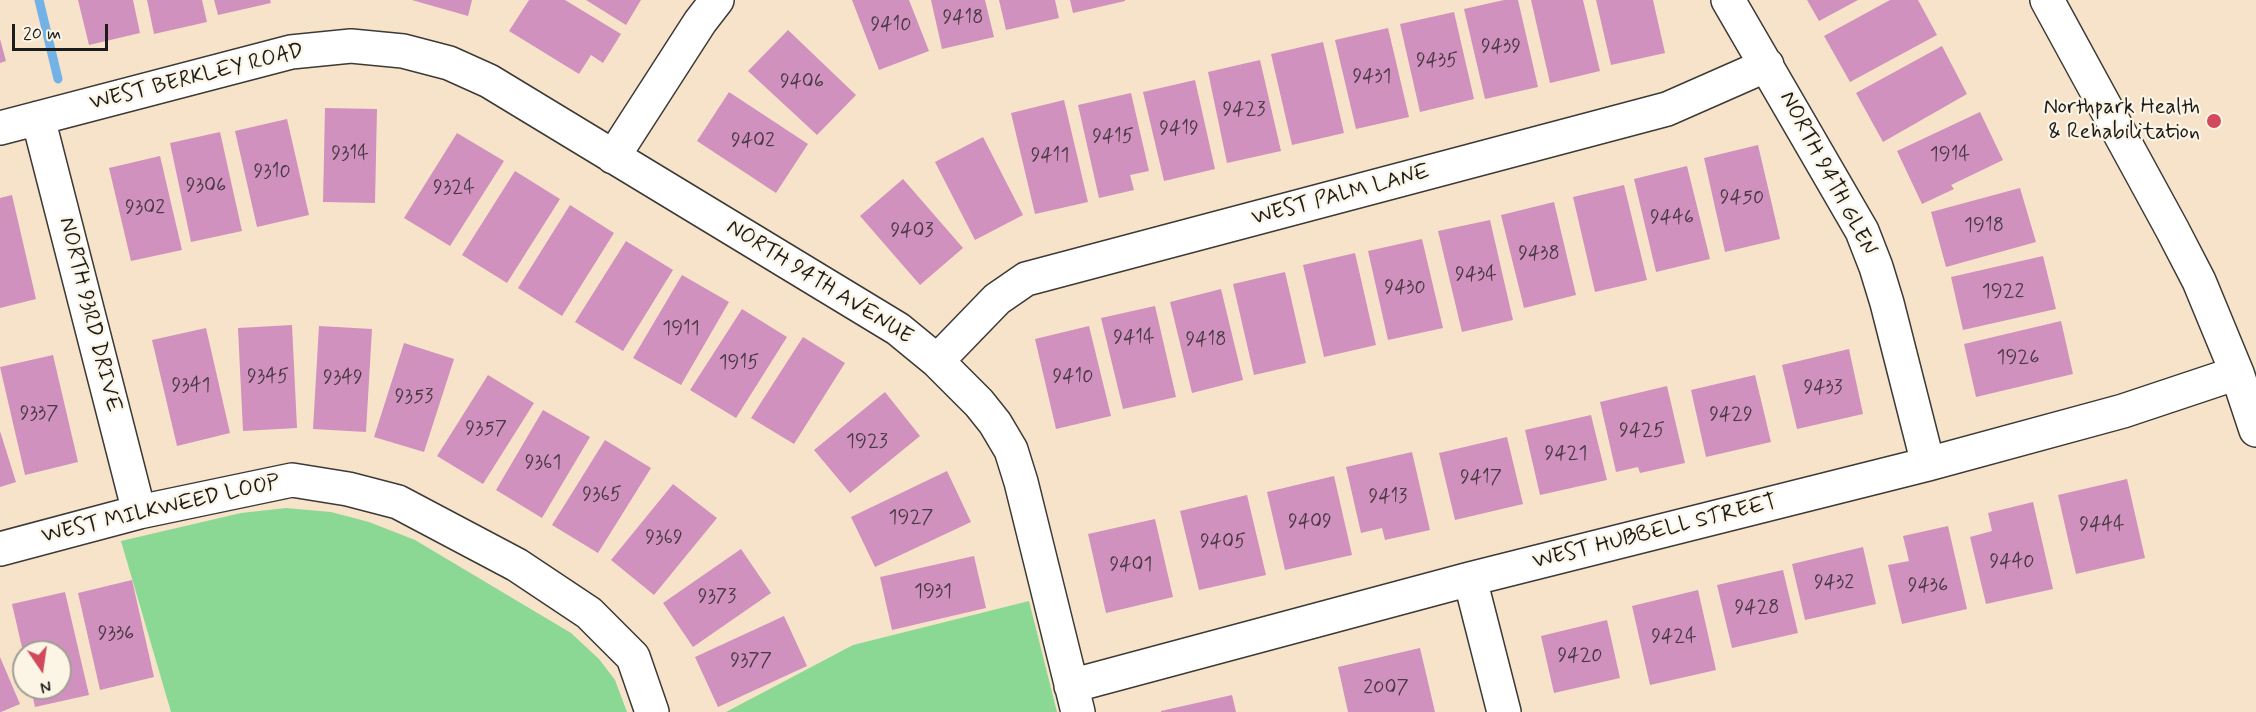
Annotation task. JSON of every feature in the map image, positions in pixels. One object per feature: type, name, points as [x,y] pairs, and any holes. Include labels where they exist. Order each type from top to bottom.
[{"type":"street","points":[[613,157],[700,22],[717,0]]},
{"type":"street","name":"NORTH 94TH GLEN","points":[[1728,0],[1866,240],[1887,303],[1928,464]]},
{"type":"street","points":[[2047,0],[2199,281],[2237,373],[2256,430]]},
{"type":"street","name":"WEST BERKLEY ROAD","points":[[0,128],[291,52],[351,46],[403,51],[449,63],[489,81],[613,157]]},
{"type":"street","name":"WEST PALM LANE","points":[[937,362],[997,299],[1026,279],[1667,109],[1767,65]]},
{"type":"street","name":"NORTH 93RD DRIVE","points":[[38,118],[139,512]]},
{"type":"street","name":"NORTH 94TH AVENUE","points":[[613,157],[898,329],[937,362],[995,423],[1011,450],[1022,482],[1074,699]]},
{"type":"street","name":"WEST HUBBELL STREET","points":[[1074,699],[1470,579],[1928,464],[2123,411],[2237,373]]},
{"type":"street","name":"WEST MILKWEED LOOP","points":[[0,549],[139,512],[292,480],[348,489],[398,502],[517,565],[588,613],[633,657],[652,712]]},
{"type":"street","points":[[1470,579],[1504,712]]},
{"type":"green space","points":[[286,508],[331,512],[369,522],[415,540],[571,633],[599,659],[615,680],[627,712],[171,712],[121,541],[241,513]]},
{"type":"green space","points":[[1029,601],[1057,712],[726,712],[853,645]]},
{"type":"building","points":[[78,0],[133,0],[140,33],[89,45]]},
{"type":"building","points":[[147,0],[202,0],[207,22],[154,34]]},
{"type":"building","points":[[214,0],[270,0],[271,3],[218,15]]},
{"type":"building","points":[[412,0],[472,0],[468,16]]},
{"type":"building","points":[[529,0],[565,0],[621,34],[603,63],[591,55],[579,74],[509,31]]},
{"type":"building","points":[[586,0],[641,0],[626,25]]},
{"type":"building","points":[[852,0],[909,0],[929,51],[879,70]]},
{"type":"building","points":[[931,0],[985,0],[994,37],[942,49]]},
{"type":"building","points":[[999,0],[1055,0],[1059,18],[1006,30]]},
{"type":"building","points":[[1070,0],[1125,0],[1125,1],[1073,13]]},
{"type":"building","points":[[1504,0],[1518,0],[1538,87],[1485,99],[1464,9]]},
{"type":"building","points":[[1531,0],[1583,0],[1600,71],[1550,83]]},
{"type":"building","points":[[1596,0],[1653,0],[1665,53],[1611,65]]},
{"type":"building","points":[[1807,0],[1858,0],[1819,21]]},
{"type":"building","points":[[1890,0],[1918,0],[1937,35],[1850,82],[1824,36]]},
{"type":"building","points":[[1454,12],[1474,99],[1420,112],[1400,24]]},
{"type":"building","points":[[1388,28],[1409,117],[1356,129],[1335,40]]},
{"type":"building","points":[[788,30],[856,95],[817,135],[748,71]]},
{"type":"building","points":[[0,39],[6,61],[0,63]]},
{"type":"building","points":[[1323,42],[1344,133],[1292,145],[1271,54]]},
{"type":"building","points":[[1942,46],[1967,94],[1883,142],[1856,93]]},
{"type":"building","points":[[1260,60],[1281,151],[1227,163],[1208,72]]},
{"type":"building","points":[[1195,80],[1215,169],[1164,181],[1143,92]]},
{"type":"building","points":[[729,92],[808,144],[776,193],[697,141]]},
{"type":"building","points":[[1131,93],[1149,171],[1130,175],[1134,190],[1099,198],[1078,105]]},
{"type":"building","points":[[1064,100],[1088,202],[1035,214],[1011,113]]},
{"type":"building","points":[[325,108],[377,109],[375,203],[323,202]]},
{"type":"building","points":[[1980,112],[2003,160],[1951,185],[1954,189],[1922,204],[1897,151]]},
{"type":"building","points":[[287,119],[309,215],[257,227],[235,131]]},
{"type":"building","points":[[220,132],[242,231],[191,242],[170,143]]},
{"type":"building","points":[[457,133],[504,161],[450,246],[404,218]]},
{"type":"building","points":[[983,137],[1023,215],[975,240],[935,162]]},
{"type":"building","points":[[1758,145],[1780,239],[1725,252],[1704,158]]},
{"type":"building","points":[[160,156],[182,250],[131,261],[109,168]]},
{"type":"building","points":[[1687,166],[1710,259],[1656,272],[1634,179]]},
{"type":"building","points":[[515,171],[560,199],[507,283],[462,255]]},
{"type":"building","points":[[903,179],[963,248],[920,285],[860,216]]},
{"type":"building","points":[[1624,185],[1647,280],[1595,292],[1573,197]]},
{"type":"building","points":[[2020,188],[2036,242],[1946,267],[1931,212]]},
{"type":"building","points":[[12,195],[36,299],[0,308],[0,198]]},
{"type":"building","points":[[1554,202],[1576,295],[1524,308],[1501,215]]},
{"type":"building","points":[[570,205],[614,233],[562,316],[518,288]]},
{"type":"building","points":[[1490,220],[1513,320],[1462,332],[1438,231]]},
{"type":"building","points":[[1422,239],[1443,328],[1388,340],[1368,251]]},
{"type":"building","points":[[626,241],[673,270],[623,351],[575,322]]},
{"type":"building","points":[[1355,253],[1376,345],[1324,357],[1303,265]]},
{"type":"building","points":[[2043,256],[2056,309],[1963,330],[1951,277]]},
{"type":"building","points":[[1285,272],[1306,363],[1254,375],[1233,284]]},
{"type":"building","points":[[682,275],[729,302],[681,385],[633,358]]},
{"type":"building","points":[[1221,289],[1243,380],[1192,393],[1170,302]]},
{"type":"building","points":[[1155,306],[1176,397],[1123,409],[1101,318]]},
{"type":"building","points":[[742,309],[787,337],[736,418],[690,390]]},
{"type":"building","points":[[2061,321],[2073,374],[1976,397],[1964,344]]},
{"type":"building","points":[[292,325],[297,428],[243,431],[238,328]]},
{"type":"building","points":[[319,326],[372,329],[366,432],[313,429]]},
{"type":"building","points":[[1089,326],[1111,416],[1056,429],[1035,339]]},
{"type":"building","points":[[206,328],[230,433],[177,446],[152,340]]},
{"type":"building","points":[[803,337],[845,363],[794,444],[751,418]]},
{"type":"building","points":[[404,343],[454,359],[424,452],[374,437]]},
{"type":"building","points":[[1849,349],[1863,414],[1797,429],[1782,365]]},
{"type":"building","points":[[53,355],[78,462],[25,475],[0,367]]},
{"type":"building","points":[[488,375],[534,403],[483,484],[437,456]]},
{"type":"building","points":[[1755,375],[1771,442],[1706,457],[1691,390]]},
{"type":"building","points":[[1667,386],[1685,463],[1640,473],[1638,467],[1616,472],[1600,402]]},
{"type":"building","points":[[885,392],[920,436],[850,493],[814,450]]},
{"type":"building","points":[[543,410],[590,437],[542,518],[496,490]]},
{"type":"building","points":[[1591,415],[1607,480],[1540,495],[1525,430]]},
{"type":"building","points":[[0,431],[16,482],[0,487]]},
{"type":"building","points":[[1507,437],[1523,504],[1455,520],[1439,453]]},
{"type":"building","points":[[605,440],[651,468],[598,553],[552,525]]},
{"type":"building","points":[[1412,452],[1430,530],[1385,540],[1382,528],[1361,533],[1346,467]]},
{"type":"building","points":[[947,471],[971,522],[875,567],[851,517]]},
{"type":"building","points":[[1334,476],[1352,555],[1285,570],[1267,492]]},
{"type":"building","points":[[2127,479],[2145,558],[2076,574],[2058,495]]},
{"type":"building","points":[[673,484],[717,518],[654,595],[611,560]]},
{"type":"building","points":[[1247,495],[1266,575],[1199,590],[1180,511]]},
{"type":"building","points":[[2033,502],[2053,589],[1986,604],[1970,537],[1992,531],[1988,513]]},
{"type":"building","points":[[1155,519],[1173,597],[1106,613],[1088,534]]},
{"type":"building","points":[[1948,526],[1967,609],[1902,624],[1888,565],[1909,561],[1903,536]]},
{"type":"building","points":[[1863,547],[1876,604],[1805,620],[1792,564]]},
{"type":"building","points":[[741,549],[771,593],[693,647],[663,603]]},
{"type":"building","points":[[974,556],[986,608],[892,630],[880,577]]},
{"type":"building","points":[[1783,570],[1798,633],[1732,648],[1717,585]]},
{"type":"building","points":[[132,580],[154,677],[100,690],[78,593]]},
{"type":"building","points":[[1698,590],[1716,670],[1650,685],[1632,606]]},
{"type":"building","points":[[65,592],[89,695],[72,699],[72,640],[20,640],[12,604]]},
{"type":"building","points":[[784,616],[807,666],[718,707],[695,657]]},
{"type":"building","points":[[1607,620],[1620,678],[1554,693],[1541,636]]},
{"type":"building","points":[[1420,648],[1435,712],[1348,712],[1338,667]]},
{"type":"building","points":[[0,657],[12,685],[12,700],[18,700],[20,704],[0,712]]},
{"type":"building","points":[[1232,695],[1236,712],[1161,712],[1161,711]]},
{"type":"building","points":[[34,700],[66,700],[35,707]]},
{"type":"waterway","points":[[39,0],[58,79]]},
{"type":"place","name":"Northpark Health & Rehabilitation","points":[[2214,121]]}]
